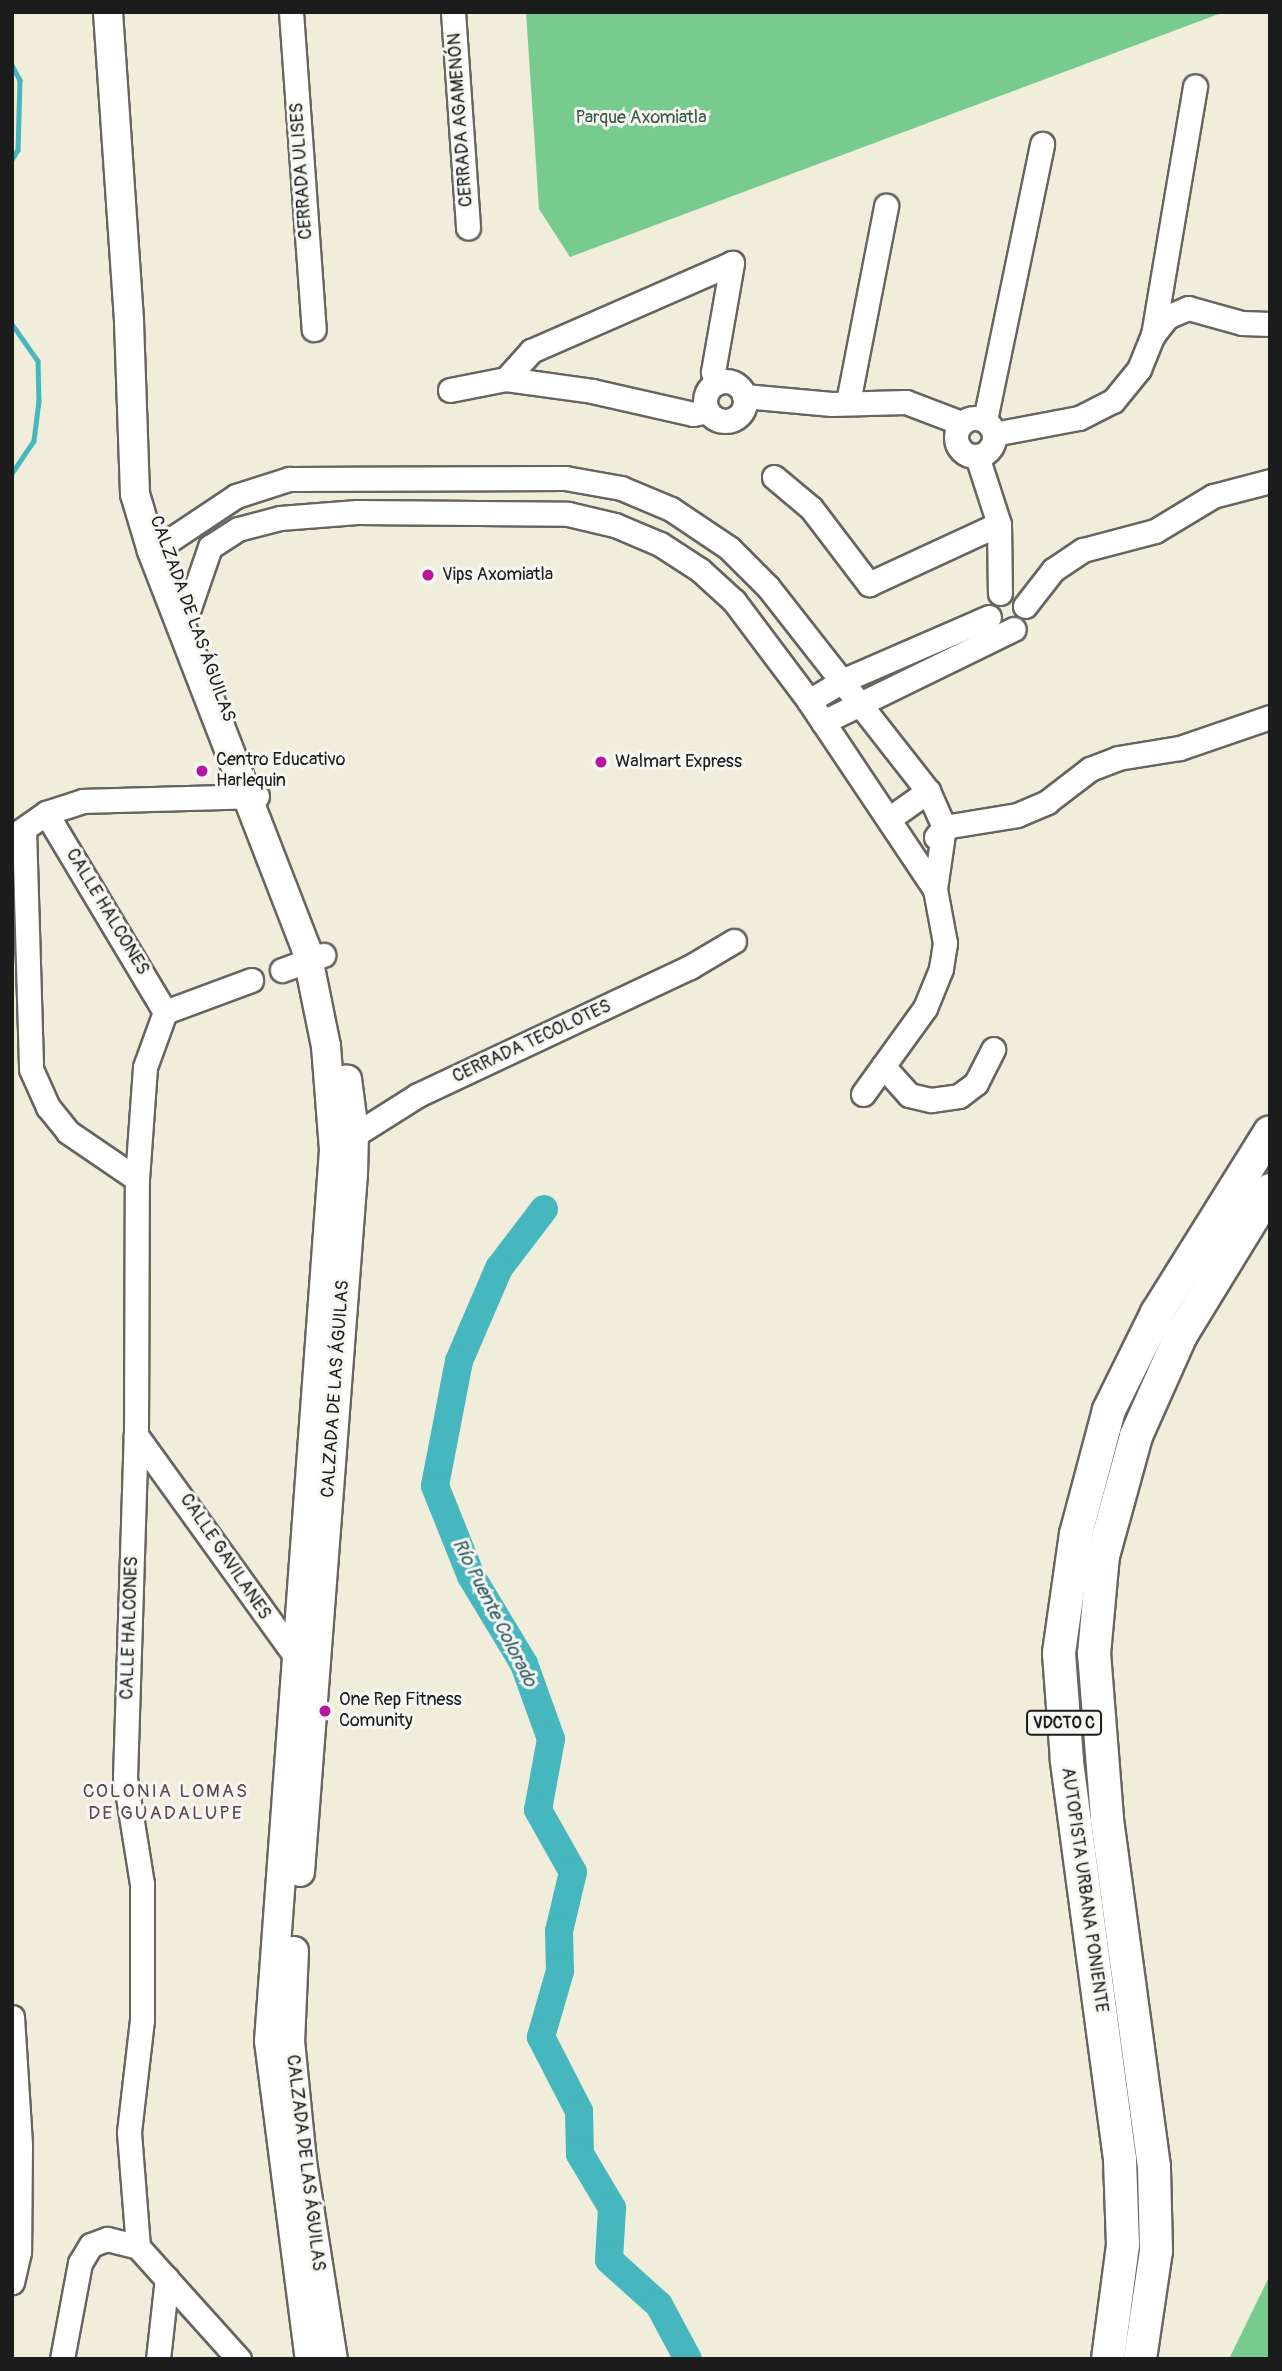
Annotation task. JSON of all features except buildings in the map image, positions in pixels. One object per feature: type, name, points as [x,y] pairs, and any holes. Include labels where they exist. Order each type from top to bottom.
[{"type":"highway","name":"AUTOPISTA URBANA PONIENTE","points":[[1108,2359],[1123,2245],[1120,2159],[1067,1760],[1059,1653],[1076,1534],[1109,1410],[1157,1313],[1270,1132]]},
{"type":"highway","name":"AUTOPISTA URBANA PONIENTE","points":[[1140,2359],[1156,2251],[1154,2167],[1107,1818],[1094,1654],[1103,1556],[1136,1436],[1181,1335],[1270,1190]]},
{"type":"main road","name":"CALZADA DE LAS ÁGUILAS","points":[[108,12],[135,452],[135,494],[152,551],[317,959],[344,1141],[304,1668],[269,2041],[310,2359]]},
{"type":"main road","name":"CALZADA DE LAS ÁGUILAS","points":[[135,452],[252,797]]},
{"type":"main road","name":"CALZADA DE LAS ÁGUILAS","points":[[304,1668],[290,2041],[302,2162],[333,2359]]},
{"type":"street","name":"CERRADA ULISES","points":[[291,12],[314,329]]},
{"type":"street","name":"CERRADA AGAMENÓN","points":[[453,12],[468,227]]},
{"type":"street","points":[[744,396],[744,405],[733,420],[715,418],[708,411],[706,395],[717,383],[730,382],[744,396],[848,402],[906,402],[961,423],[972,418],[990,427],[1079,418],[1113,401],[1139,369],[1153,335],[1195,87]]},
{"type":"street","points":[[961,423],[956,442],[964,453],[977,456],[989,450],[990,427],[1042,144]]},
{"type":"street","points":[[848,402],[886,205]]},
{"type":"street","points":[[506,379],[531,351],[732,263],[713,372],[717,383]]},
{"type":"street","points":[[1153,335],[1167,317],[1188,308],[1242,323],[1270,324]]},
{"type":"street","points":[[450,390],[506,379],[592,391],[693,414],[708,411]]},
{"type":"street","points":[[977,456],[999,524],[1000,593]]},
{"type":"street","points":[[774,477],[811,509],[869,584],[999,524]]},
{"type":"street","points":[[164,544],[236,496],[289,479],[565,478],[621,488],[671,509],[729,548],[768,587],[844,680],[928,791],[944,827],[935,889],[945,943],[941,969],[925,1008],[863,1094]]},
{"type":"street","points":[[823,722],[860,701],[1014,629],[1023,620],[1025,606],[1053,570],[1083,550],[1155,531],[1213,496],[1270,481]]},
{"type":"street","points":[[189,608],[210,547],[238,529],[280,518],[357,512],[568,514],[615,525],[660,544],[700,570],[734,601],[823,722],[890,818],[935,889]]},
{"type":"street","points":[[197,520],[210,547]]},
{"type":"street","points":[[1014,629],[997,628],[989,617],[990,602],[1000,593],[1013,593],[1025,606]]},
{"type":"street","points":[[808,701],[844,680],[989,617]]},
{"type":"street","points":[[870,668],[881,691]]},
{"type":"street","points":[[908,848],[922,847],[944,827],[1017,815],[1047,802],[1100,765],[1146,750],[1180,748],[1270,717]]},
{"type":"street","points":[[890,818],[928,791]]},
{"type":"street","points":[[137,1179],[68,1132],[48,1107],[32,1069],[18,833],[46,813],[83,801],[252,797]]},
{"type":"street","name":"CALLE HALCONES","points":[[46,813],[165,1012],[145,1067],[137,1179],[136,1436],[125,1778],[142,1884],[142,2020],[129,2132],[138,2247]]},
{"type":"street","name":"CERRADA TECOLOTES","points":[[344,1141],[418,1095],[690,967],[734,941]]},
{"type":"street","points":[[282,970],[317,959]]},
{"type":"street","points":[[165,1012],[251,980]]},
{"type":"street","points":[[883,1066],[909,1094],[931,1100],[959,1096],[976,1083],[993,1049]]},
{"type":"street","name":"CALLE GAVILANES","points":[[136,1436],[167,1473],[304,1668]]},
{"type":"street","points":[[12,2017],[20,2159],[19,2252],[12,2282]]},
{"type":"street","points":[[62,2359],[80,2263],[91,2245],[107,2239],[138,2247],[239,2359]]},
{"type":"street","points":[[158,2359],[167,2278]]},
{"type":"green space","name":"Parque Axomiatla","points":[[526,12],[1224,12],[570,257],[539,209]]},
{"type":"green space","points":[[1270,2275],[1270,2359],[1229,2359]]},
{"type":"waterway","points":[[12,65],[20,80],[18,150],[12,160]]},
{"type":"waterway","points":[[12,324],[38,361],[39,401],[34,441],[12,474]]},
{"type":"waterway","name":"Río Puente Colorado","points":[[544,1209],[499,1268],[459,1361],[435,1486],[471,1576],[524,1664],[551,1739],[538,1810],[573,1872],[559,1931],[560,1971],[541,2037],[579,2111],[580,2154],[612,2208],[609,2260],[659,2305],[688,2359]]},
{"type":"place","name":"Vips Axomiatla","points":[[428,575]]},
{"type":"place","name":"Walmart Express","points":[[601,762]]},
{"type":"place","name":"Centro Educativo Harlequin","points":[[202,771]]},
{"type":"place","name":"One Rep Fitness Comunity","points":[[325,1711]]},
{"type":"district","name":"COLONIA LOMAS DE GUADALUPE","points":[[166,1803]]}]
